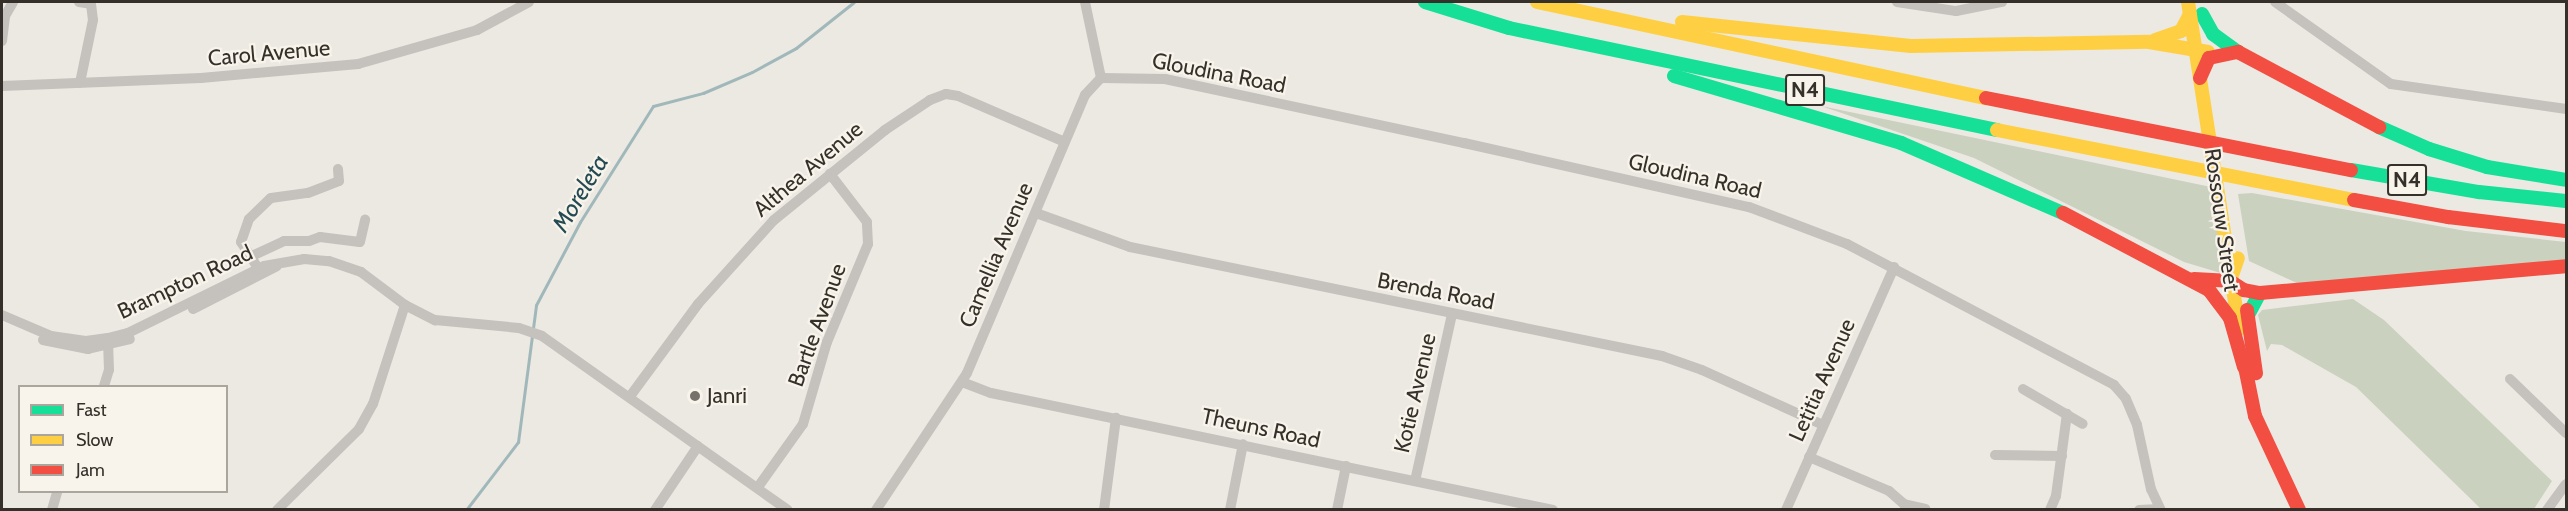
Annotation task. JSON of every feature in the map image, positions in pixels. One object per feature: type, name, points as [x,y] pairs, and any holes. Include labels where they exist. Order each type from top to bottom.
[{"type":"main road","name":"N4","points":[[1425,2],[1509,28],[2187,170],[2448,217],[2566,231]]},
{"type":"main road","name":"N4","points":[[1538,2],[1580,14],[2248,153],[2457,189],[2566,201]]},
{"type":"main road","points":[[2149,42],[2175,35],[2184,28],[2194,8],[2213,34],[2238,52],[2350,114],[2429,149],[2487,167],[2566,180]]},
{"type":"main road","name":"Rossouw Street","points":[[2194,8],[2204,52],[2244,290],[2264,436]]},
{"type":"main road","points":[[1580,14],[1911,46],[2149,42],[2204,52],[2238,52]]},
{"type":"main road","points":[[1509,28],[1816,115],[1901,143],[2000,183],[2188,277],[2207,283],[2230,281],[2244,290],[2260,293],[2566,266]]},
{"type":"main road","name":"Rossouw Street","points":[[2204,52],[2200,78],[2244,367],[2255,416],[2300,510]]},
{"type":"main road","points":[[2230,281],[2238,258]]},
{"type":"main road","points":[[2188,277],[2224,305],[2244,367]]},
{"type":"main road","points":[[2247,317],[2260,293]]},
{"type":"street","points":[[2,41],[6,16],[14,2]]},
{"type":"street","points":[[79,2],[91,4],[93,20],[80,83]]},
{"type":"street","name":"Carol Avenue","points":[[2,86],[201,78],[358,64],[471,32],[529,2]]},
{"type":"street","points":[[1085,2],[1101,78]]},
{"type":"street","points":[[1897,2],[1956,11],[2002,2]]},
{"type":"street","points":[[2275,2],[2391,84],[2566,109]]},
{"type":"street","name":"Camellia Avenue","points":[[876,510],[962,382],[1085,95],[1101,78]]},
{"type":"street","name":"Gloudina Road","points":[[1101,78],[1165,79],[1749,207],[1854,247],[2114,385],[2126,399],[2137,425],[2151,489],[2161,509]]},
{"type":"street","name":"Althea Avenue","points":[[631,395],[698,304],[774,220],[890,126],[946,94],[1065,142]]},
{"type":"street","points":[[258,268],[244,247],[241,237],[259,208],[271,198],[308,193],[339,181],[338,169]]},
{"type":"street","name":"Bartle Avenue","points":[[758,487],[803,424],[827,342],[868,244],[867,222],[830,174]]},
{"type":"street","name":"Brenda Road","points":[[1036,213],[1130,246],[1662,356],[1702,370],[1823,425]]},
{"type":"street","points":[[252,256],[284,241],[309,241],[320,237],[360,242],[365,220]]},
{"type":"street","points":[[329,261],[335,240]]},
{"type":"street","name":"Brampton Road","points":[[109,342],[258,268],[286,261],[329,261],[361,272],[405,305],[435,320],[529,330],[631,395],[788,510]]},
{"type":"street","name":"Brampton Road","points":[[109,342],[286,261]]},
{"type":"street","name":"Letitia Avenue","points":[[1786,510],[1894,267]]},
{"type":"street","points":[[278,510],[359,429],[373,404],[405,305]]},
{"type":"street","name":"Kotie Avenue","points":[[1415,481],[1452,314]]},
{"type":"street","points":[[2,315],[51,336],[109,342]]},
{"type":"street","points":[[2,322],[68,347],[109,342]]},
{"type":"street","name":"Brampton Road","points":[[105,385],[109,370],[109,342]]},
{"type":"street","points":[[2510,379],[2566,433]]},
{"type":"street","name":"Theuns Road","points":[[962,382],[991,393],[1553,510]]},
{"type":"street","points":[[2023,389],[2084,424]]},
{"type":"street","points":[[2050,510],[2062,456],[2067,414]]},
{"type":"street","points":[[1104,510],[1116,418]]},
{"type":"street","points":[[1230,510],[1243,444]]},
{"type":"street","points":[[655,510],[698,446]]},
{"type":"street","points":[[1995,455],[2062,456]]},
{"type":"street","points":[[1809,457],[1889,491],[1904,504],[1925,509]]},
{"type":"street","points":[[1337,510],[1346,466]]},
{"type":"street","points":[[2547,510],[2563,488]]},
{"type":"street","points":[[52,510],[57,493]]},
{"type":"street","points":[[2139,510],[2161,509]]},
{"type":"green space","points":[[1821,106],[2211,187],[2224,274],[2184,262],[1974,158]]},
{"type":"green space","points":[[2252,193],[2466,231],[2566,242],[2566,263],[2299,284],[2249,261],[2238,194]]},
{"type":"green space","points":[[2353,299],[2384,320],[2552,481],[2534,509],[2481,509],[2356,387],[2282,345],[2271,344],[2267,351],[2258,315],[2262,310]]},
{"type":"waterway","name":"Moreleta","points":[[466,510],[518,442],[536,305],[580,222],[653,106],[703,93],[752,72],[796,48],[854,2]]},
{"type":"traffic: fast","points":[[1425,2],[1509,28],[1997,130]]},
{"type":"traffic: fast","points":[[2202,14],[2213,34],[2238,52]]},
{"type":"traffic: fast","points":[[1674,76],[1901,143],[2063,213]]},
{"type":"traffic: fast","points":[[2379,127],[2429,149],[2487,167],[2566,180]]},
{"type":"traffic: fast","points":[[2351,170],[2479,192],[2566,201]]},
{"type":"traffic: fast","points":[[2247,317],[2260,293]]},
{"type":"traffic: slow","points":[[1537,2],[1986,98]]},
{"type":"traffic: slow","points":[[2188,2],[2239,329]]},
{"type":"traffic: slow","points":[[2155,40],[2181,31],[2190,14]]},
{"type":"traffic: slow","points":[[1682,22],[1911,46],[2149,42],[2208,52]]},
{"type":"traffic: slow","points":[[1997,130],[2354,200]]},
{"type":"traffic: slow","points":[[2230,281],[2238,258]]},
{"type":"traffic: jam","points":[[2200,78],[2209,58],[2238,52],[2379,127]]},
{"type":"traffic: jam","points":[[1986,98],[2351,170]]},
{"type":"traffic: jam","points":[[2354,200],[2448,217],[2566,231]]},
{"type":"traffic: jam","points":[[2063,213],[2209,290],[2230,318],[2244,367]]},
{"type":"traffic: jam","points":[[2194,279],[2230,281],[2244,290],[2260,293],[2566,266]]},
{"type":"traffic: jam","points":[[2247,310],[2256,373]]},
{"type":"traffic: jam","points":[[2243,357],[2255,416],[2299,510]]},
{"type":"place","name":"Janri","points":[[695,396]]}]
